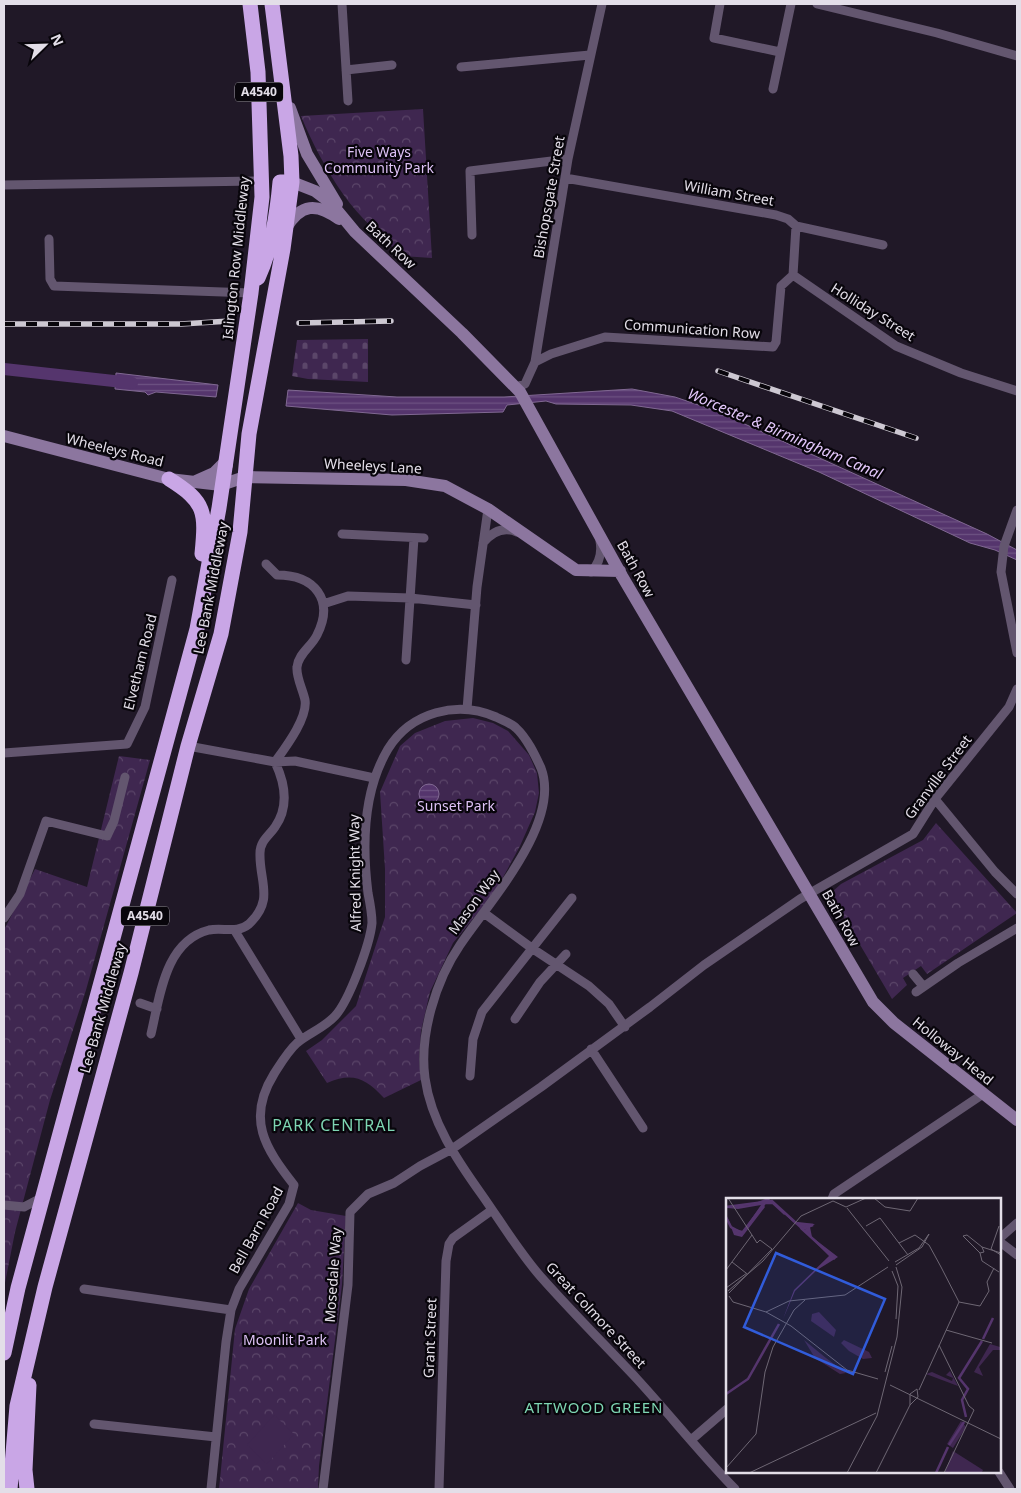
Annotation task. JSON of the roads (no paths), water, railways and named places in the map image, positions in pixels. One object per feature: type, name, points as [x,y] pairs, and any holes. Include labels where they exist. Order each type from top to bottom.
[{"type":"highway","name":"Islington Row Middleway","points":[[221,485],[251,294],[262,182],[258,72],[250,4]]},
{"type":"highway","name":"A4540","points":[[245,477],[250,427],[286,229],[292,182],[291,156],[272,4]]},
{"type":"highway","points":[[251,294],[269,250],[276,221],[280,182],[292,182]]},
{"type":"highway","name":"Lee Bank Middleway","points":[[10,1489],[17,1406],[31,1352],[44,1287],[131,973],[188,746],[221,634],[240,532],[245,477]]},
{"type":"highway","points":[[169,479],[190,492],[202,510],[204,530],[200,566],[202,598]]},
{"type":"highway","name":"Lee Bank Middleway","points":[[4,1353],[43,1197],[197,629],[219,508],[221,485]]},
{"type":"highway","points":[[27,1489],[25,1470],[31,1352]]},
{"type":"main road","points":[[281,69],[294,122],[307,154],[355,232]]},
{"type":"main road","name":"Bath Row","points":[[292,182],[303,185],[323,197],[355,232],[462,333],[518,390],[620,571],[873,1002],[894,1023]]},
{"type":"main road","points":[[286,229],[299,212],[307,208],[316,208],[337,218],[355,232]]},
{"type":"main road","name":"Wheeleys Road","points":[[4,436],[169,479],[221,485]]},
{"type":"main road","points":[[194,481],[214,473],[225,462],[232,471],[245,477]]},
{"type":"main road","name":"Wheeleys Lane","points":[[221,485],[245,477],[406,480],[445,486],[488,509],[576,570],[591,572],[620,571]]},
{"type":"main road","name":"Holloway Head","points":[[894,1023],[1017,1120]]},
{"type":"street","points":[[342,4],[348,101]]},
{"type":"street","name":"Bishopsgate Street","points":[[518,390],[525,384],[535,362],[568,159],[602,4]]},
{"type":"street","points":[[720,4],[714,38],[780,52]]},
{"type":"street","points":[[773,89],[791,4]]},
{"type":"street","points":[[817,4],[937,33],[1017,56]]},
{"type":"street","points":[[461,67],[590,55]]},
{"type":"street","points":[[346,70],[392,65]]},
{"type":"street","points":[[472,235],[470,171],[568,159]]},
{"type":"street","name":"William Street","points":[[565,178],[776,215],[788,219],[796,226],[884,245]]},
{"type":"street","points":[[4,185],[262,182]]},
{"type":"street","points":[[794,275],[796,226]]},
{"type":"street","points":[[49,239],[50,279],[54,286],[251,294]]},
{"type":"street","name":"Communication Row","points":[[535,362],[551,354],[605,337],[773,347],[776,342],[782,286],[794,275]]},
{"type":"street","name":"Holliday Street","points":[[794,275],[896,346],[961,373],[1017,391]]},
{"type":"street","points":[[467,709],[476,605],[488,509]]},
{"type":"street","points":[[1017,510],[1004,546],[1001,572],[1017,653]]},
{"type":"street","points":[[483,543],[501,529],[509,529],[523,535]]},
{"type":"street","points":[[591,572],[597,566],[602,550],[599,533]]},
{"type":"street","points":[[342,534],[424,538]]},
{"type":"street","points":[[406,660],[414,538]]},
{"type":"street","points":[[266,564],[277,575],[294,575],[305,579],[316,590],[323,604],[322,623],[316,637],[299,658],[297,668],[305,704],[296,730],[275,762]]},
{"type":"street","name":"Elvetham Road","points":[[4,753],[128,744],[145,707],[172,580]]},
{"type":"street","points":[[323,604],[348,596],[410,598],[476,605]]},
{"type":"street","name":"Granville Street","points":[[625,1026],[704,965],[810,893],[913,834],[935,799],[1009,707],[1017,689]]},
{"type":"street","name":"Alfred Knight Way","points":[[301,1039],[325,1025],[345,1003],[370,937],[372,919],[366,853],[370,792],[385,753],[407,727],[432,714],[452,708],[467,709]]},
{"type":"street","name":"Mason Way","points":[[452,1149],[435,1120],[425,1076],[426,1031],[436,992],[459,946],[501,892],[533,834],[544,790],[542,772],[533,752],[517,728],[489,714],[467,709]]},
{"type":"street","points":[[188,746],[275,762],[294,761],[374,778]]},
{"type":"street","points":[[151,1034],[164,983],[175,954],[188,938],[207,931],[220,929],[235,931],[248,924],[260,909],[265,896],[260,852],[263,841],[276,826],[284,809],[282,775],[275,762]]},
{"type":"street","points":[[4,918],[20,894],[46,821],[107,836],[114,821],[125,777]]},
{"type":"street","points":[[935,799],[995,872],[1017,894]]},
{"type":"street","points":[[470,1076],[473,1039],[482,1012],[572,898]]},
{"type":"street","points":[[484,913],[532,949],[589,986],[609,1004],[625,1026]]},
{"type":"street","points":[[913,974],[919,989],[1017,928]]},
{"type":"street","points":[[235,931],[301,1039]]},
{"type":"street","points":[[515,1019],[540,982],[566,954]]},
{"type":"street","points":[[140,1003],[157,1009]]},
{"type":"street","name":"Mosedale Way","points":[[323,1489],[348,1284],[350,1212],[368,1194],[394,1183],[420,1166],[452,1149],[625,1026]]},
{"type":"street","name":"Bell Barn Road","points":[[211,1489],[231,1310],[239,1290],[294,1190],[294,1185],[266,1145],[260,1127],[262,1098],[283,1060],[301,1039]]},
{"type":"street","points":[[592,1049],[643,1128]]},
{"type":"street","points":[[832,1198],[834,1194],[983,1094]]},
{"type":"street","name":"Great Colmore Street","points":[[452,1149],[492,1210],[539,1275],[735,1489]]},
{"type":"street","points":[[4,1205],[24,1207],[43,1197]]},
{"type":"street","name":"Grant Street","points":[[439,1489],[446,1266],[449,1244],[453,1238],[492,1210]]},
{"type":"street","points":[[1001,1237],[1017,1223]]},
{"type":"street","points":[[1001,1243],[1017,1256]]},
{"type":"street","points":[[84,1289],[231,1310]]},
{"type":"street","points":[[691,1440],[726,1409]]},
{"type":"street","points":[[94,1424],[216,1437]]},
{"type":"street","points":[[1000,1473],[1010,1489]]},
{"type":"street","points":[[721,1489],[728,1482]]},
{"type":"waterway","name":"Worcester & Birmingham Canal","points":[[4,369],[132,383]]},
{"type":"railway","points":[[4,324],[181,324],[230,321]]},
{"type":"railway","points":[[299,323],[391,321]]},
{"type":"railway","points":[[718,371],[916,438]]},
{"type":"district","name":"PARK CENTRAL","points":[[334,1125]]},
{"type":"district","name":"ATTWOOD GREEN","points":[[594,1408]]},
{"type":"park label","name":"Five Ways Community Park","points":[[379,160]]},
{"type":"park label","name":"Sunset Park","points":[[456,806]]},
{"type":"park label","name":"Moonlit Park","points":[[285,1340]]}]
